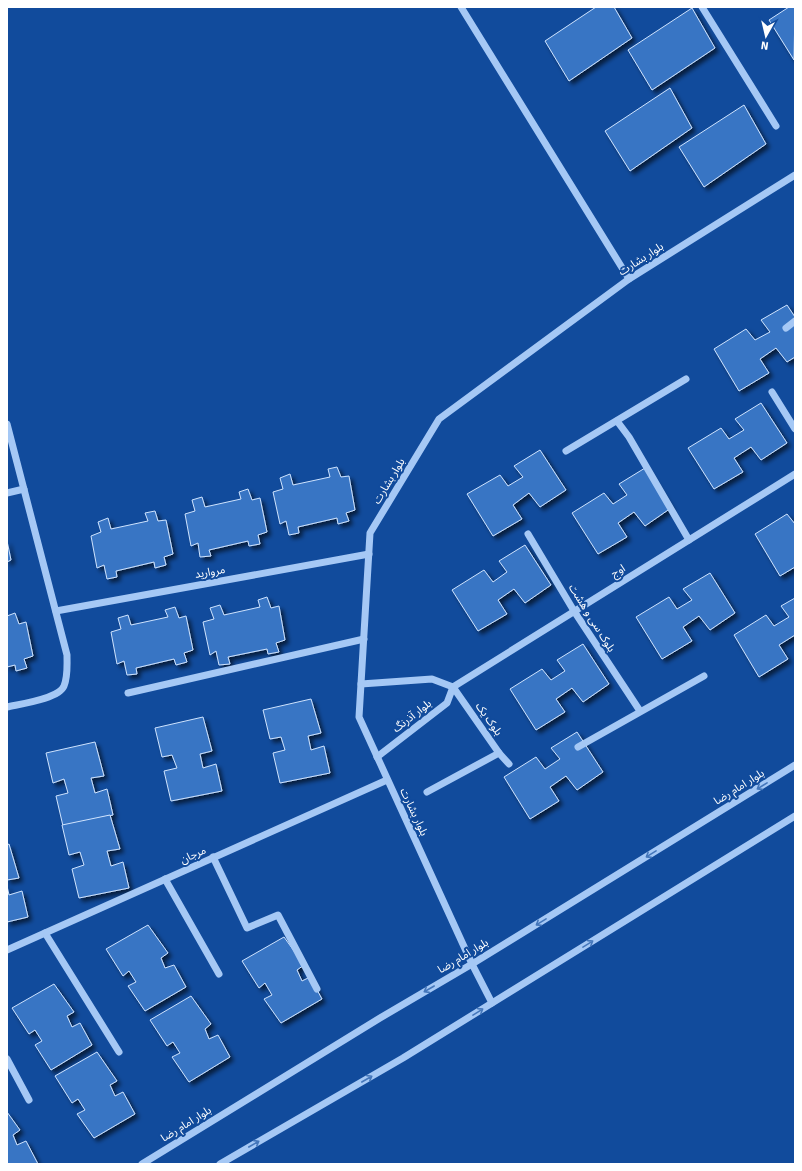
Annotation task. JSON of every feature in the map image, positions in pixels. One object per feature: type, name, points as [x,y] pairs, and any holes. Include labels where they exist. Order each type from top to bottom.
[{"type":"street","points":[[461,7],[629,279]]},
{"type":"street","points":[[702,7],[776,126]]},
{"type":"street","name":"بلوار بشارت","points":[[492,1003],[472,964],[359,717],[370,533],[439,419],[629,279],[795,175]]},
{"type":"street","points":[[786,328],[795,321]]},
{"type":"street","points":[[566,451],[686,379]]},
{"type":"street","points":[[772,392],[795,429]]},
{"type":"street","points":[[617,420],[629,437],[689,540]]},
{"type":"street","points":[[7,424],[67,655],[67,673],[63,688],[50,697],[7,707]]},
{"type":"street","name":"اوج","points":[[453,686],[795,474]]},
{"type":"street","points":[[7,493],[24,489]]},
{"type":"street","name":"بلوک سی و هشت","points":[[528,534],[574,611],[640,711]]},
{"type":"street","name":"مروارید","points":[[56,611],[369,554]]},
{"type":"street","points":[[128,693],[364,639]]},
{"type":"street","points":[[578,747],[704,676]]},
{"type":"street","points":[[361,684],[432,679],[453,686]]},
{"type":"street","name":"بلوک یک","points":[[453,686],[499,753],[509,764]]},
{"type":"street","name":"بلوار آذرنگ","points":[[377,758],[447,703],[453,686]]},
{"type":"street","points":[[427,792],[499,753]]},
{"type":"street","name":"بلوار امام رضا","points":[[142,1164],[373,1022],[472,964],[795,765]]},
{"type":"street","name":"مرجان","points":[[7,950],[387,780]]},
{"type":"street","points":[[220,1164],[403,1058],[795,816]]},
{"type":"street","points":[[213,858],[247,928],[278,915],[317,989]]},
{"type":"street","points":[[165,879],[219,974]]},
{"type":"street","points":[[45,933],[119,1052]]},
{"type":"street","points":[[7,1060],[29,1100]]},
{"type":"building","points":[[596,7],[614,7],[632,38],[569,81],[545,41]]},
{"type":"building","points":[[789,7],[795,7],[794,60],[769,20]]},
{"type":"building","points":[[692,8],[715,48],[652,90],[628,50]]},
{"type":"building","points":[[670,88],[692,128],[630,171],[605,131]]},
{"type":"building","points":[[744,105],[766,144],[704,187],[679,147]]},
{"type":"building","points":[[787,305],[795,317],[795,357],[787,362],[776,348],[760,359],[769,373],[739,391],[714,349],[746,329],[755,340],[770,332],[761,320]]},
{"type":"building","points":[[761,403],[787,443],[761,460],[751,447],[734,458],[743,472],[714,489],[688,448],[721,428],[729,439],[744,430],[735,419]]},
{"type":"building","points":[[540,450],[566,490],[540,507],[529,493],[513,505],[522,519],[493,536],[467,494],[500,475],[508,486],[523,477],[514,466]]},
{"type":"building","points":[[337,467],[341,477],[349,476],[355,510],[346,513],[349,521],[338,524],[337,518],[298,527],[299,533],[289,535],[286,521],[280,524],[273,492],[283,489],[280,478],[290,474],[293,485],[330,477],[328,469]]},
{"type":"building","points":[[645,468],[671,508],[645,526],[634,512],[618,523],[627,537],[598,554],[572,513],[604,493],[613,504],[627,495],[619,484]]},
{"type":"building","points":[[248,489],[252,500],[260,498],[267,532],[258,535],[260,544],[249,546],[248,541],[209,550],[211,556],[200,557],[198,543],[191,546],[185,514],[195,511],[192,500],[202,497],[205,507],[241,499],[239,492]]},
{"type":"building","points":[[155,511],[158,521],[166,520],[173,554],[164,557],[166,565],[155,568],[154,562],[116,571],[117,577],[107,579],[104,565],[97,568],[91,536],[101,532],[98,522],[108,518],[111,529],[148,521],[145,513]]},
{"type":"building","points":[[787,514],[795,524],[795,567],[780,576],[755,534]]},
{"type":"building","points":[[7,541],[11,560],[7,562]]},
{"type":"building","points":[[525,545],[551,585],[525,603],[514,589],[498,600],[507,614],[478,631],[452,590],[484,570],[493,582],[507,572],[499,561]]},
{"type":"building","points":[[710,573],[735,613],[710,630],[699,616],[683,627],[692,641],[662,659],[636,617],[669,597],[677,609],[692,600],[683,589]]},
{"type":"building","points":[[267,597],[271,608],[279,606],[285,640],[276,643],[279,652],[268,654],[267,649],[228,657],[230,664],[219,665],[216,651],[210,655],[203,622],[214,619],[210,608],[220,605],[224,615],[260,607],[258,600]]},
{"type":"building","points":[[795,598],[795,635],[779,645],[788,659],[759,677],[734,635],[766,615],[774,626],[789,617],[781,606]]},
{"type":"building","points":[[175,607],[179,618],[186,616],[193,650],[184,653],[187,662],[176,665],[174,659],[136,668],[137,674],[127,675],[124,661],[117,664],[111,632],[121,629],[118,618],[128,615],[131,625],[168,617],[165,610]]},
{"type":"building","points":[[15,613],[19,624],[26,622],[33,656],[24,659],[27,668],[16,671],[15,665],[7,667],[7,616]]},
{"type":"building","points":[[583,644],[609,684],[583,702],[572,688],[556,699],[565,712],[536,730],[510,689],[542,669],[551,680],[565,671],[557,660]]},
{"type":"building","points":[[311,699],[321,733],[308,736],[311,750],[324,746],[330,773],[280,783],[273,753],[285,750],[281,737],[270,739],[263,710]]},
{"type":"building","points":[[203,717],[212,751],[200,754],[203,768],[216,764],[222,791],[171,801],[164,771],[177,768],[172,755],[162,757],[155,728]]},
{"type":"building","points":[[577,732],[603,772],[577,790],[566,776],[550,787],[559,801],[530,819],[504,777],[536,757],[545,769],[560,759],[551,748]]},
{"type":"building","points":[[95,742],[104,776],[91,778],[95,793],[107,789],[113,815],[63,826],[56,796],[68,793],[64,779],[53,783],[46,753]]},
{"type":"building","points":[[110,815],[120,849],[107,851],[111,866],[123,862],[129,888],[79,898],[72,869],[84,865],[80,852],[69,855],[62,825]]},
{"type":"building","points":[[9,844],[19,878],[7,880],[7,845]]},
{"type":"building","points":[[7,886],[9,895],[22,891],[28,917],[7,922]]},
{"type":"building","points":[[148,925],[168,953],[161,958],[165,968],[174,965],[186,987],[145,1011],[128,986],[136,982],[129,971],[123,976],[106,949]]},
{"type":"building","points":[[284,937],[304,965],[297,970],[302,981],[310,977],[322,999],[281,1023],[264,999],[272,995],[265,983],[259,988],[242,961]]},
{"type":"building","points":[[54,984],[74,1012],[67,1016],[72,1027],[80,1023],[92,1045],[51,1070],[35,1045],[42,1041],[35,1030],[29,1034],[12,1008]]},
{"type":"building","points":[[191,996],[211,1024],[205,1029],[209,1039],[218,1035],[230,1057],[189,1082],[172,1057],[180,1053],[173,1042],[167,1046],[150,1020]]},
{"type":"building","points":[[97,1052],[117,1081],[110,1085],[115,1096],[123,1092],[135,1114],[94,1138],[77,1114],[85,1110],[78,1099],[72,1103],[55,1076]]},
{"type":"building","points":[[7,1112],[20,1130],[13,1135],[17,1145],[26,1141],[38,1164],[7,1164]]}]
